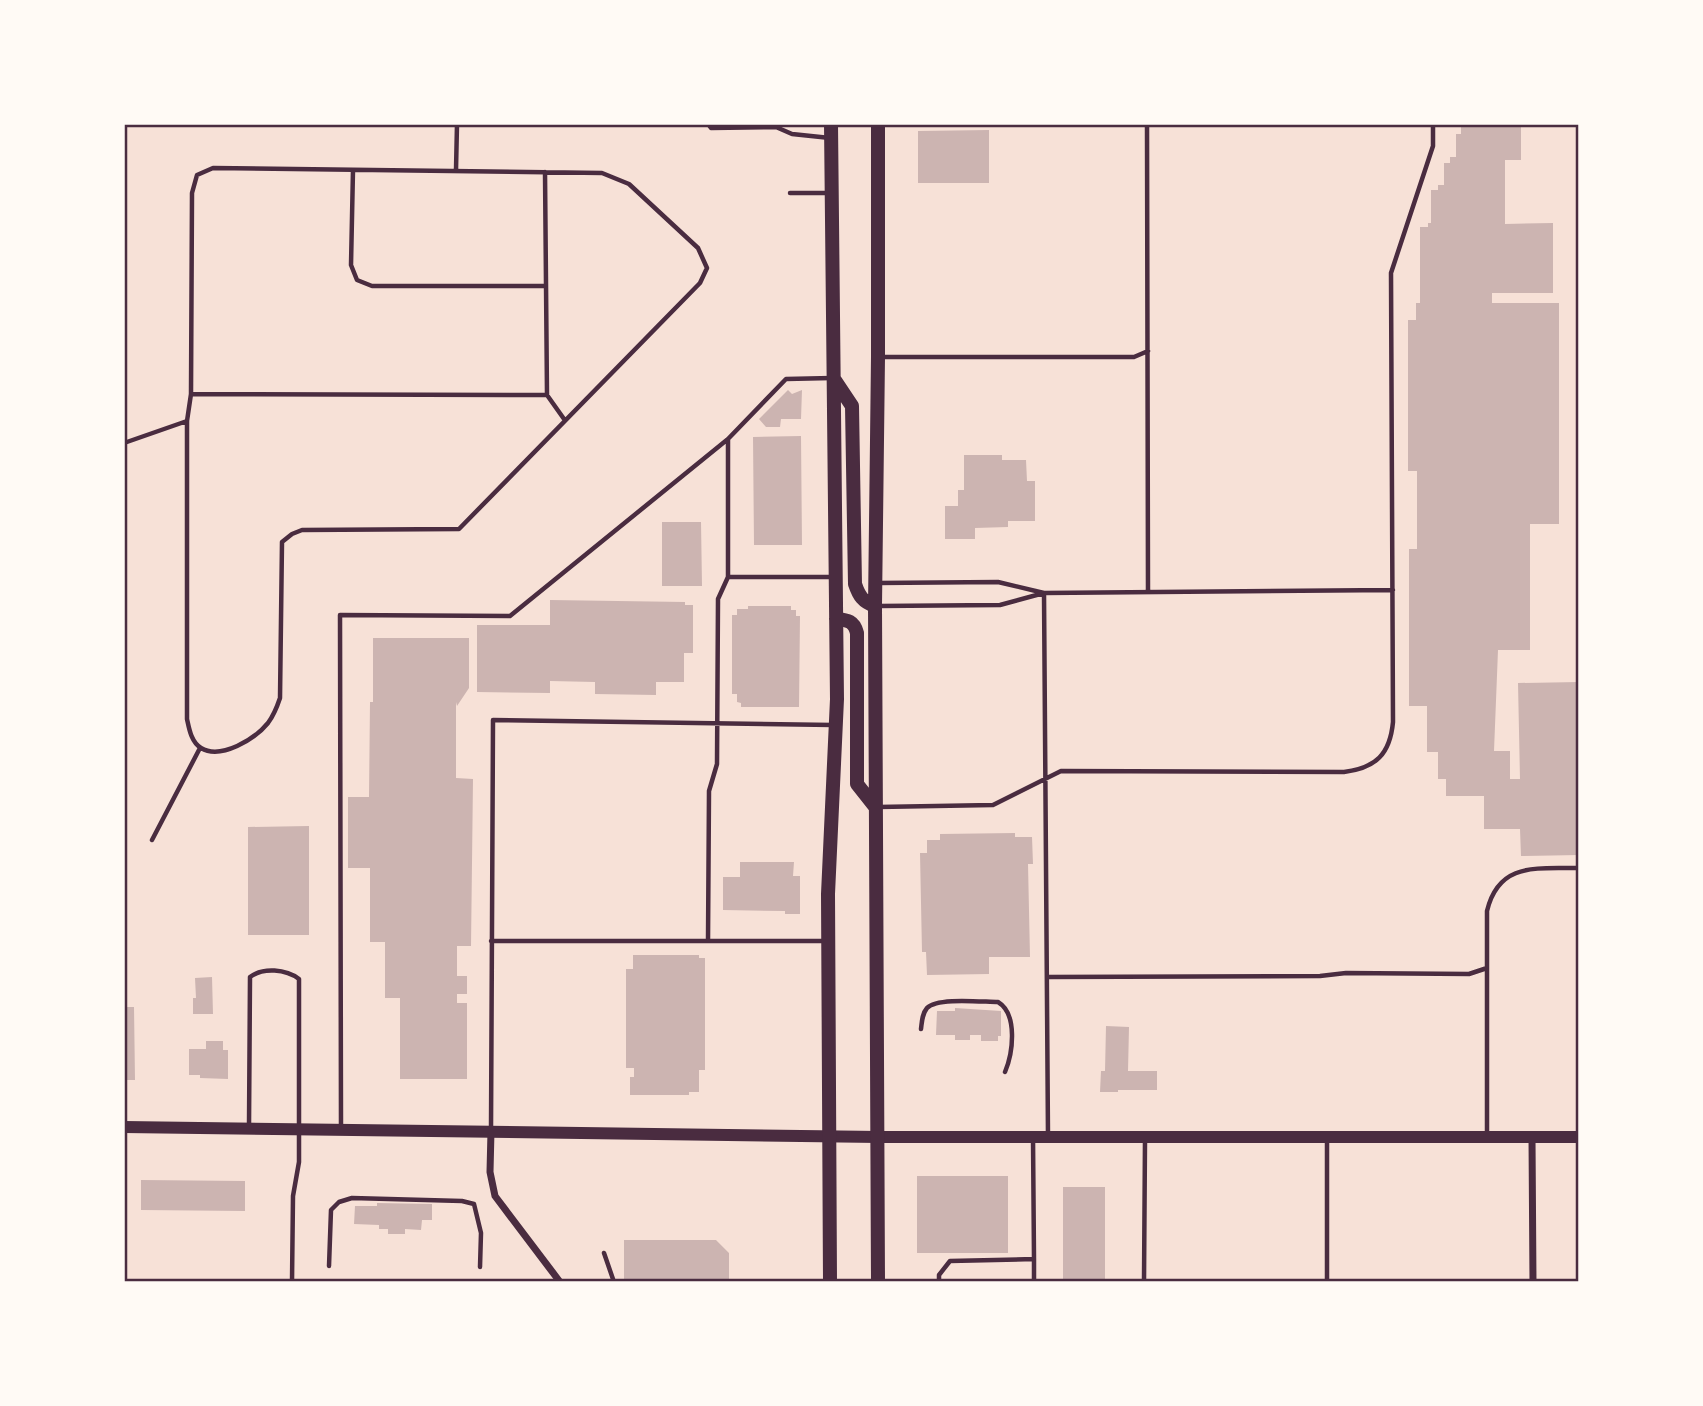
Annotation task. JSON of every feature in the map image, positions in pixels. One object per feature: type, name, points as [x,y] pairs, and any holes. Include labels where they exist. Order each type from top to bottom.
[{"type":"main road","points":[[878,124],[875,606],[878,1282]]},
{"type":"main road","points":[[830,1282],[830,850],[837,725],[831,131]]},
{"type":"main road","points":[[833,378],[852,406],[855,584],[858,594],[866,603],[875,606]]},
{"type":"main road","points":[[836,619],[848,620],[855,625],[857,633],[857,784],[876,807]]},
{"type":"main road","points":[[124,1127],[879,1137],[1579,1137]]},
{"type":"street","points":[[491,1131],[490,1172],[495,1196],[560,1282]]},
{"type":"street","points":[[1532,1138],[1533,1282]]},
{"type":"lane","points":[[456,170],[457,124]]},
{"type":"lane","points":[[708,124],[711,128],[753,125],[776,127],[792,134],[831,131]]},
{"type":"lane","points":[[1147,124],[1148,592]]},
{"type":"lane","points":[[876,807],[993,805],[1061,771],[1344,772],[1373,764],[1387,749],[1392,737],[1391,273],[1433,146],[1433,124]]},
{"type":"lane","points":[[213,168],[353,170],[602,173],[629,184],[698,248],[706,268],[700,283],[564,419],[459,530],[302,530],[282,542],[280,698],[275,712],[266,725],[228,751],[200,748],[190,733],[187,719],[187,421],[191,394],[192,193],[197,175],[213,168]]},
{"type":"lane","points":[[353,170],[351,265],[357,280],[372,286],[546,286]]},
{"type":"lane","points":[[545,172],[547,395],[564,419]]},
{"type":"lane","points":[[790,193],[831,193]]},
{"type":"lane","points":[[878,357],[1135,358],[1147,351]]},
{"type":"lane","points":[[341,1130],[340,615],[510,616],[728,439],[786,379],[833,378]]},
{"type":"lane","points":[[191,394],[547,395]]},
{"type":"lane","points":[[124,443],[187,421]]},
{"type":"lane","points":[[708,941],[709,791],[717,764],[718,599],[728,577],[728,439]]},
{"type":"lane","points":[[728,577],[837,577]]},
{"type":"lane","points":[[876,583],[998,582],[1044,593],[1393,590]]},
{"type":"lane","points":[[875,606],[1000,605],[1044,593]]},
{"type":"lane","points":[[1044,593],[1048,1137]]},
{"type":"lane","points":[[491,1131],[493,720],[837,725]]},
{"type":"lane","points":[[152,840],[200,748]]},
{"type":"lane","points":[[1487,1138],[1487,911],[1490,897],[1514,872],[1525,869],[1579,868]]},
{"type":"lane","points":[[491,941],[829,941]]},
{"type":"lane","points":[[1047,977],[1469,974],[1487,968]]},
{"type":"lane","points":[[249,1129],[250,977],[258,971],[290,972],[299,979],[299,1162],[293,1196],[292,1282]]},
{"type":"lane","points":[[921,1029],[922,1016],[926,1009],[937,1002],[998,1002],[1006,1007],[1010,1015],[1010,1059],[1005,1072]]},
{"type":"lane","points":[[1032,1137],[1034,1282]]},
{"type":"lane","points":[[1144,1282],[1145,1138]]},
{"type":"lane","points":[[1327,1138],[1327,1282]]},
{"type":"lane","points":[[330,1266],[331,1210],[339,1202],[352,1198],[462,1201],[474,1204],[481,1233],[480,1267]]},
{"type":"lane","points":[[604,1253],[614,1282]]},
{"type":"lane","points":[[939,1282],[939,1275],[950,1261],[1034,1259]]},
{"type":"building","points":[[1461,124],[1521,124],[1521,160],[1505,160],[1505,224],[1553,223],[1553,293],[1492,293],[1492,303],[1559,303],[1559,524],[1530,524],[1530,650],[1498,650],[1494,751],[1510,751],[1510,779],[1520,779],[1518,683],[1579,682],[1579,855],[1521,856],[1520,829],[1484,829],[1484,796],[1446,796],[1446,779],[1438,779],[1438,752],[1427,752],[1427,706],[1409,706],[1409,549],[1417,549],[1417,471],[1408,471],[1408,320],[1416,320],[1416,303],[1420,303],[1420,227],[1428,227],[1428,223],[1431,223],[1431,190],[1438,190],[1438,185],[1444,185],[1444,163],[1450,163],[1450,157],[1456,157],[1456,134],[1461,134]]},
{"type":"building","points":[[989,130],[989,183],[918,183],[918,131]]},
{"type":"building","points":[[788,390],[792,394],[802,390],[801,419],[781,419],[780,427],[766,427],[759,419]]},
{"type":"building","points":[[801,436],[802,545],[754,545],[753,437]]},
{"type":"building","points":[[964,455],[1002,455],[1002,460],[1026,460],[1027,481],[1035,481],[1035,521],[1008,521],[1008,527],[975,528],[975,539],[945,539],[945,506],[958,506],[958,490],[964,490]]},
{"type":"building","points":[[662,522],[701,522],[702,586],[662,586]]},
{"type":"building","points":[[550,600],[685,602],[685,605],[693,605],[693,653],[684,653],[684,682],[656,682],[656,695],[595,694],[595,682],[550,681],[550,693],[477,692],[477,625],[550,625]]},
{"type":"building","points":[[748,606],[791,606],[791,610],[796,610],[796,616],[800,616],[799,707],[741,707],[741,703],[737,702],[737,694],[732,694],[732,615],[737,615],[737,609],[748,609]]},
{"type":"building","points":[[373,638],[469,638],[469,688],[457,706],[456,702],[456,778],[473,779],[471,946],[457,946],[457,976],[467,976],[467,994],[457,994],[457,1003],[467,1003],[467,1079],[400,1079],[400,998],[385,998],[385,942],[370,942],[370,868],[348,868],[348,797],[369,797]]},
{"type":"building","points":[[309,826],[309,935],[248,935],[248,827]]},
{"type":"building","points":[[1015,833],[1015,837],[1032,837],[1033,864],[1028,864],[1030,957],[989,957],[989,974],[927,975],[926,952],[922,952],[920,853],[927,853],[927,840],[940,840],[940,834]]},
{"type":"building","points":[[740,862],[794,862],[793,876],[800,876],[800,914],[785,914],[785,911],[723,910],[723,877],[740,877]]},
{"type":"building","points":[[633,955],[699,955],[699,958],[705,958],[705,1070],[699,1070],[699,1092],[689,1092],[689,1095],[630,1095],[630,1077],[634,1077],[634,1068],[626,1068],[626,969],[633,969]]},
{"type":"building","points":[[212,977],[213,1014],[193,1014],[193,998],[196,998],[195,978]]},
{"type":"building","points":[[124,1007],[134,1007],[135,1080],[124,1080]]},
{"type":"building","points":[[955,1008],[1001,1011],[1001,1036],[998,1036],[998,1041],[981,1041],[981,1035],[970,1035],[970,1040],[955,1040],[955,1035],[936,1035],[937,1011],[955,1011]]},
{"type":"building","points":[[1106,1026],[1129,1027],[1128,1071],[1157,1071],[1157,1090],[1100,1092],[1101,1071],[1105,1071]]},
{"type":"building","points":[[206,1041],[223,1041],[223,1050],[228,1050],[228,1079],[189,1075],[189,1049],[206,1049]]},
{"type":"building","points":[[917,1176],[1008,1176],[1008,1253],[917,1253]]},
{"type":"building","points":[[141,1180],[245,1181],[245,1211],[141,1210]]},
{"type":"building","points":[[1063,1187],[1105,1187],[1105,1282],[1063,1282]]},
{"type":"building","points":[[377,1203],[432,1204],[432,1220],[422,1220],[421,1230],[405,1229],[405,1234],[388,1234],[388,1229],[379,1229],[379,1225],[354,1224],[355,1206],[377,1206]]},
{"type":"building","points":[[624,1240],[716,1240],[729,1253],[729,1282],[624,1282]]}]
